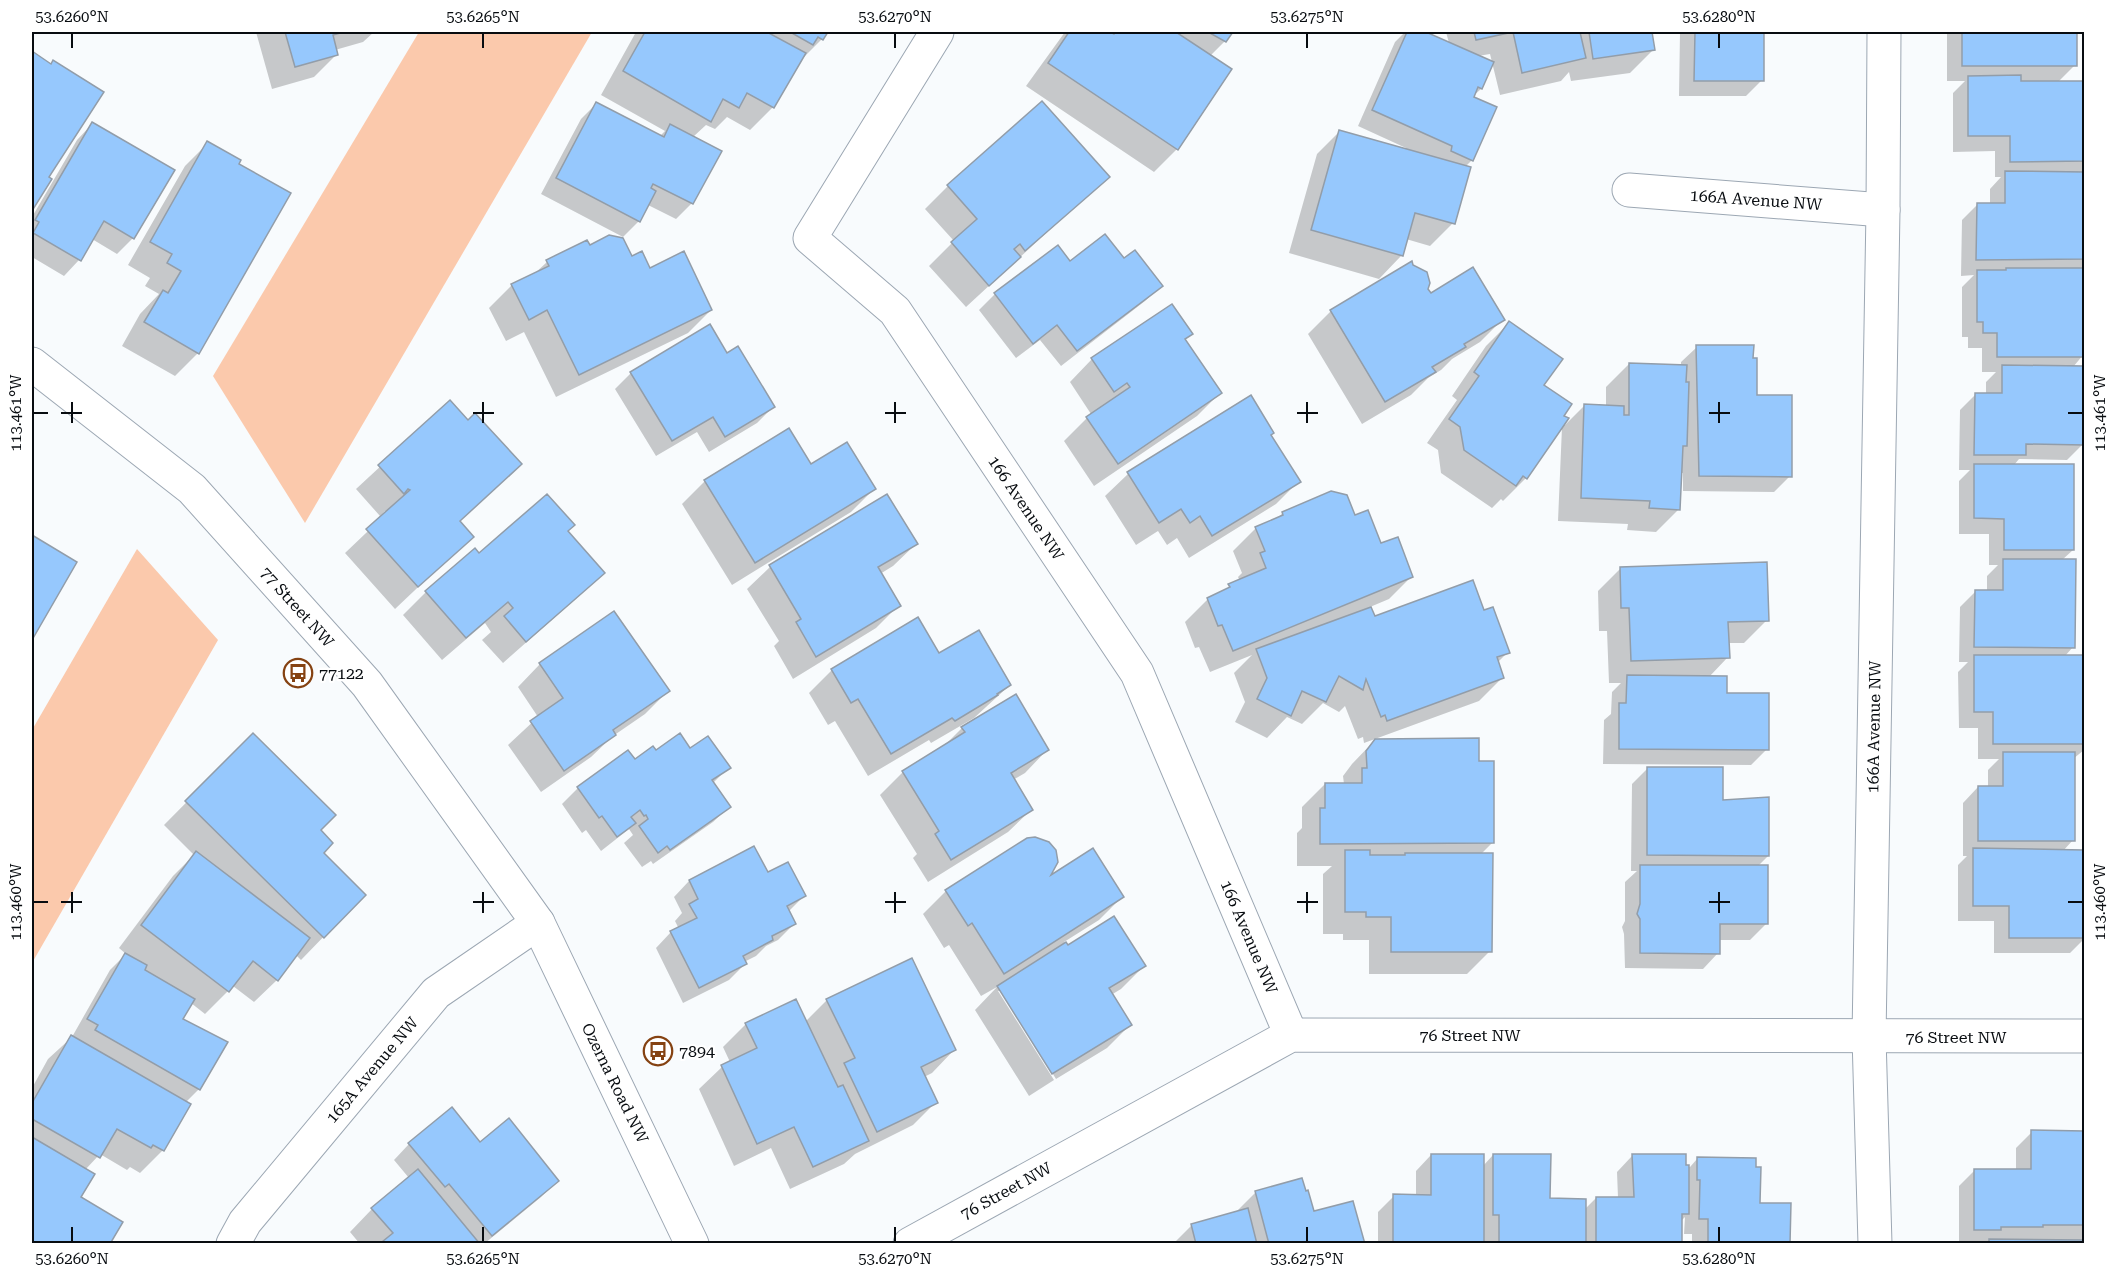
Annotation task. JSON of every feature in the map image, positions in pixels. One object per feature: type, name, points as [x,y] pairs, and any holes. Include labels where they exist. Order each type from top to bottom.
[{"type":"street","name":"166 Avenue NW","points":[[937,32],[810,238],[894,311],[1137,673],[1291,1035]]},
{"type":"street","name":"166A Avenue NW","points":[[1875,1244],[1869,1037],[1884,32]]},
{"type":"street","name":"166A Avenue NW","points":[[1629,190],[1883,210]]},
{"type":"street","name":"77 Street NW","points":[[32,364],[192,489],[367,684],[538,923]]},
{"type":"street","name":"165A Avenue NW","points":[[233,1244],[244,1222],[436,993],[538,923]]},
{"type":"street","name":"Ozerna Road NW","points":[[538,923],[692,1244]]},
{"type":"street","name":"76 Street NW","points":[[910,1244],[1291,1035],[2085,1036]]},
{"type":"shaded area","points":[[419,32],[592,32],[305,523],[213,376]]},
{"type":"shaded area","points":[[137,549],[218,640],[32,963],[32,730]]},
{"type":"building","points":[[285,32],[344,32],[333,35],[338,55],[295,67]]},
{"type":"building","points":[[645,32],[767,32],[806,53],[774,108],[747,93],[739,108],[723,99],[711,122],[623,71]]},
{"type":"building","points":[[790,32],[828,32],[823,40],[818,37],[813,45]]},
{"type":"building","points":[[1069,32],[1110,32],[1114,34],[1115,32],[1176,32],[1232,69],[1178,150],[1048,63]]},
{"type":"building","points":[[1208,32],[1233,32],[1226,42]]},
{"type":"building","points":[[1407,32],[1426,32],[1494,62],[1482,89],[1478,87],[1474,97],[1497,107],[1473,161],[1451,151],[1452,146],[1372,110]]},
{"type":"building","points":[[1474,32],[1513,32],[1476,40]]},
{"type":"building","points":[[1513,32],[1580,32],[1586,58],[1522,73]]},
{"type":"building","points":[[1589,32],[1652,32],[1655,50],[1593,59]]},
{"type":"building","points":[[1695,32],[1764,32],[1764,81],[1694,81]]},
{"type":"building","points":[[1962,32],[2077,32],[2077,66],[1962,66]]},
{"type":"building","points":[[32,51],[51,64],[53,60],[104,92],[49,177],[52,179],[32,211]]},
{"type":"building","points":[[2021,75],[2021,81],[2084,81],[2084,161],[2010,162],[2010,136],[1968,136],[1968,76]]},
{"type":"building","points":[[1042,101],[1110,177],[1025,251],[1020,244],[1014,249],[1021,257],[989,286],[951,242],[977,219],[947,185]]},
{"type":"building","points":[[596,102],[664,137],[670,124],[722,151],[693,204],[653,184],[651,188],[656,191],[640,222],[556,178]]},
{"type":"building","points":[[92,122],[175,170],[134,239],[104,221],[81,261],[33,233],[39,222],[35,220]]},
{"type":"building","points":[[1339,130],[1471,167],[1455,224],[1415,213],[1403,256],[1311,230]]},
{"type":"building","points":[[207,141],[241,160],[239,164],[291,193],[199,354],[144,322],[163,290],[168,293],[181,271],[167,263],[172,254],[150,242]]},
{"type":"building","points":[[2005,171],[2084,172],[2084,259],[1976,260],[1977,203],[2005,203]]},
{"type":"building","points":[[1105,234],[1124,258],[1135,250],[1163,286],[1077,351],[1057,325],[1033,344],[994,293],[1058,245],[1070,261]]},
{"type":"building","points":[[609,235],[623,238],[632,256],[642,251],[650,268],[684,251],[712,310],[579,375],[547,310],[529,320],[511,284],[549,266],[546,260],[587,240],[590,245]]},
{"type":"building","points":[[1412,261],[1413,265],[1427,272],[1430,283],[1428,289],[1431,293],[1473,267],[1505,320],[1464,344],[1466,347],[1432,367],[1436,372],[1385,402],[1330,310]]},
{"type":"building","points":[[2006,268],[2084,268],[2084,357],[1997,357],[1997,333],[1983,333],[1983,322],[1977,322],[1977,270],[2006,270]]},
{"type":"building","points":[[1172,304],[1193,334],[1185,339],[1222,393],[1118,464],[1086,417],[1130,387],[1127,383],[1114,392],[1091,358]]},
{"type":"building","points":[[1509,321],[1563,359],[1544,385],[1572,404],[1564,416],[1569,418],[1527,479],[1523,476],[1516,486],[1464,450],[1460,427],[1449,419],[1479,376],[1474,372]]},
{"type":"building","points":[[710,324],[727,353],[738,346],[775,407],[725,437],[713,417],[672,441],[630,372]]},
{"type":"building","points":[[1696,345],[1754,345],[1753,358],[1757,358],[1757,395],[1792,395],[1792,477],[1699,476]]},
{"type":"building","points":[[1629,363],[1687,365],[1686,382],[1689,382],[1687,446],[1683,446],[1680,510],[1649,508],[1650,501],[1581,498],[1584,404],[1624,406],[1624,415],[1629,415]]},
{"type":"building","points":[[2002,365],[2084,366],[2084,445],[2026,444],[2026,455],[1974,455],[1975,393],[2002,393]]},
{"type":"building","points":[[1251,395],[1274,433],[1271,435],[1301,482],[1212,536],[1200,516],[1190,523],[1181,509],[1159,523],[1127,472]]},
{"type":"building","points":[[450,400],[468,420],[475,413],[522,464],[460,521],[474,537],[418,587],[366,529],[410,490],[408,489],[404,494],[378,465]]},
{"type":"building","points":[[789,428],[811,464],[847,442],[876,489],[755,563],[704,480]]},
{"type":"building","points":[[1974,464],[2074,464],[2074,550],[2004,550],[2004,519],[1974,518]]},
{"type":"building","points":[[1331,491],[1347,495],[1355,515],[1368,510],[1381,543],[1398,537],[1413,577],[1233,651],[1222,625],[1218,626],[1207,598],[1230,587],[1228,584],[1266,568],[1260,553],[1265,551],[1255,527],[1283,515],[1282,512]]},
{"type":"building","points":[[547,494],[575,525],[568,531],[605,573],[526,642],[504,616],[513,608],[508,602],[466,638],[425,591],[475,548],[479,553]]},
{"type":"building","points":[[887,494],[918,544],[878,567],[901,606],[816,657],[796,622],[801,619],[769,565]]},
{"type":"building","points":[[32,535],[77,562],[32,640]]},
{"type":"building","points":[[2003,559],[2076,559],[2075,648],[1974,647],[1975,590],[2003,590]]},
{"type":"building","points":[[1767,562],[1769,621],[1728,622],[1730,658],[1631,661],[1629,608],[1621,608],[1620,567]]},
{"type":"building","points":[[1473,580],[1484,610],[1493,607],[1510,653],[1497,657],[1504,678],[1387,721],[1385,715],[1381,717],[1366,679],[1363,690],[1339,676],[1326,702],[1302,691],[1291,716],[1257,699],[1267,678],[1256,649],[1371,607],[1375,616]]},
{"type":"building","points":[[614,611],[670,691],[613,730],[616,735],[564,771],[530,721],[563,698],[539,663]]},
{"type":"building","points":[[918,617],[939,653],[979,630],[1011,685],[955,721],[952,718],[891,754],[858,699],[851,703],[831,669]]},
{"type":"building","points":[[1974,655],[2084,655],[2084,744],[1993,744],[1993,712],[1974,712]]},
{"type":"building","points":[[1627,675],[1727,676],[1727,693],[1769,693],[1769,750],[1619,749],[1619,703],[1626,703]]},
{"type":"building","points":[[1016,694],[1049,750],[1011,773],[1033,810],[951,860],[935,834],[939,831],[902,771],[965,732],[961,727]]},
{"type":"building","points":[[253,733],[336,815],[321,830],[333,843],[324,853],[366,895],[324,938],[185,801]]},
{"type":"building","points":[[680,733],[690,748],[708,736],[731,768],[712,780],[731,807],[670,850],[667,846],[658,853],[639,826],[648,819],[640,810],[631,817],[636,823],[617,837],[602,816],[599,818],[577,787],[628,750],[635,759],[653,746],[656,750]]},
{"type":"building","points":[[1479,738],[1479,761],[1494,761],[1494,843],[1320,844],[1320,808],[1325,808],[1325,783],[1362,783],[1362,768],[1367,768],[1366,751],[1375,739]]},
{"type":"building","points":[[2003,752],[2075,752],[2075,841],[1978,841],[1978,786],[2003,786]]},
{"type":"building","points":[[1647,767],[1723,767],[1723,800],[1769,797],[1769,856],[1647,855]]},
{"type":"building","points":[[1035,837],[1049,842],[1056,850],[1058,862],[1051,875],[1093,848],[1124,897],[1004,974],[972,923],[968,926],[945,890],[1027,838]]},
{"type":"building","points":[[754,846],[768,872],[788,862],[806,896],[787,906],[796,924],[772,936],[773,940],[743,956],[747,964],[699,988],[670,931],[697,918],[689,904],[698,899],[689,880]]},
{"type":"building","points":[[1973,848],[2084,850],[2084,938],[2009,938],[2009,906],[1973,906]]},
{"type":"building","points":[[1345,850],[1370,850],[1370,855],[1493,853],[1492,952],[1391,952],[1391,917],[1366,917],[1366,912],[1345,912]]},
{"type":"building","points":[[196,851],[310,938],[278,981],[253,961],[229,992],[141,925]]},
{"type":"building","points":[[1640,865],[1768,865],[1768,924],[1720,924],[1720,954],[1640,953],[1640,919],[1637,914],[1640,904]]},
{"type":"building","points":[[1114,916],[1146,966],[1109,988],[1132,1025],[1052,1074],[997,986],[1066,942],[1068,945]]},
{"type":"building","points":[[125,953],[147,965],[145,970],[195,999],[183,1019],[228,1042],[200,1090],[95,1030],[98,1025],[87,1019]]},
{"type":"building","points":[[912,958],[956,1050],[921,1067],[938,1103],[877,1132],[844,1063],[855,1058],[826,999]]},
{"type":"building","points":[[796,999],[838,1087],[843,1085],[869,1141],[813,1167],[794,1127],[757,1144],[721,1065],[757,1048],[745,1023]]},
{"type":"building","points":[[71,1035],[191,1104],[164,1151],[153,1145],[151,1148],[117,1129],[100,1158],[32,1119],[32,1103]]},
{"type":"building","points":[[452,1107],[480,1142],[509,1118],[559,1181],[492,1236],[449,1184],[445,1187],[408,1143]]},
{"type":"building","points":[[2031,1130],[2084,1131],[2084,1225],[2043,1225],[2043,1227],[2001,1227],[2001,1230],[1974,1230],[1974,1169],[2031,1169]]},
{"type":"building","points":[[32,1137],[95,1174],[81,1197],[123,1222],[110,1244],[37,1244],[32,1241]]},
{"type":"building","points":[[1431,1154],[1484,1154],[1484,1244],[1393,1244],[1393,1194],[1431,1195]]},
{"type":"building","points":[[1493,1154],[1551,1154],[1550,1198],[1586,1199],[1586,1244],[1499,1244],[1499,1215],[1493,1215]]},
{"type":"building","points":[[1632,1154],[1686,1154],[1686,1165],[1689,1165],[1689,1214],[1682,1214],[1682,1244],[1596,1244],[1596,1197],[1634,1197]]},
{"type":"building","points":[[1697,1157],[1756,1158],[1756,1167],[1761,1167],[1760,1203],[1791,1203],[1790,1244],[1708,1244],[1708,1219],[1699,1219],[1700,1180],[1697,1180]]},
{"type":"building","points":[[418,1169],[480,1244],[383,1244],[382,1242],[393,1233],[371,1208]]},
{"type":"building","points":[[1302,1178],[1314,1211],[1353,1201],[1365,1244],[1269,1244],[1255,1191]]},
{"type":"building","points":[[1248,1208],[1257,1244],[1196,1244],[1191,1224]]},
{"type":"building","points":[[1989,1239],[2084,1240],[2084,1244],[1977,1244],[1989,1243]]},
{"type":"place","name":"77122","points":[[298,673]]},
{"type":"place","name":"7894","points":[[658,1051]]}]
